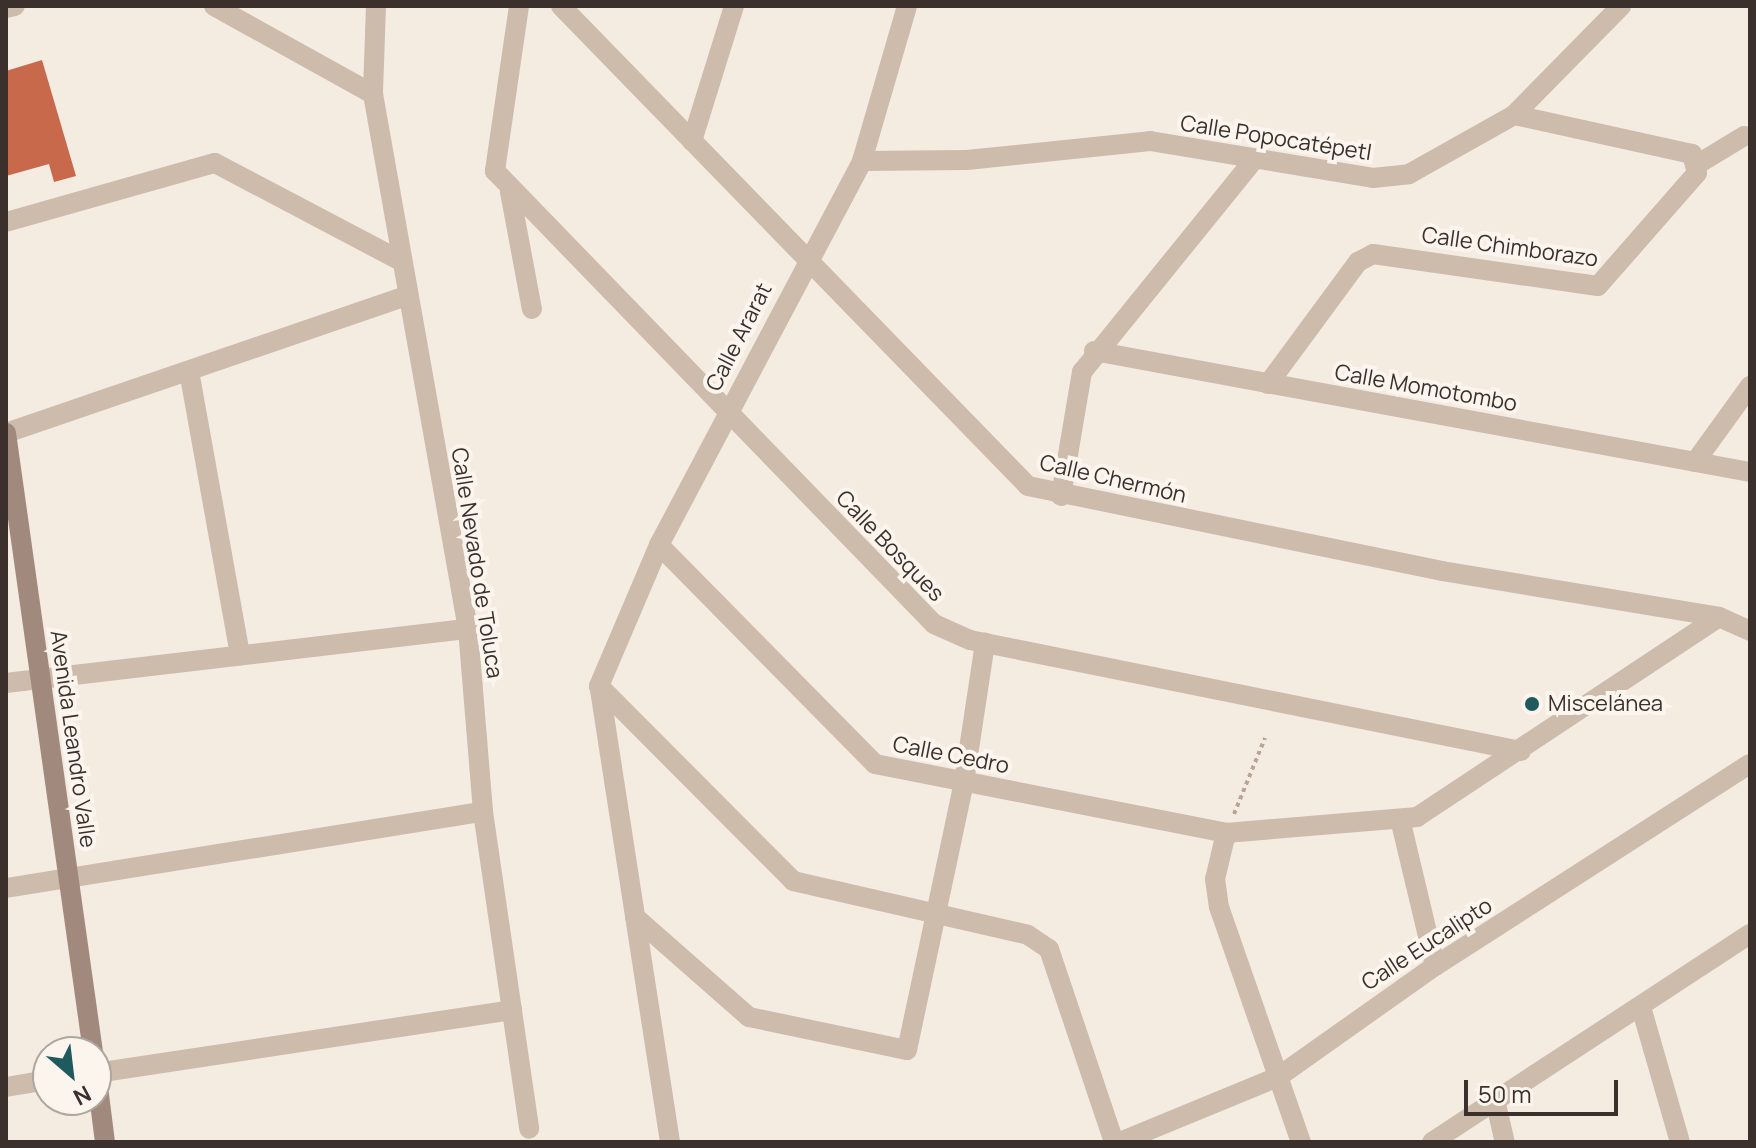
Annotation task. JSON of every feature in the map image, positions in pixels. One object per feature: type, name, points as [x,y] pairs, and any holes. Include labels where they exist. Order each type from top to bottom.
[{"type":"street","points":[[6,8],[15,6]]},
{"type":"street","points":[[214,6],[373,94]]},
{"type":"street","name":"Calle Nevado de Toluca","points":[[376,6],[373,94],[406,296],[468,629],[483,812],[529,1129]]},
{"type":"street","name":"Calle Bosques","points":[[519,6],[495,171],[510,192],[728,411],[914,608],[952,634],[985,643],[1521,751]]},
{"type":"street","name":"Calle Chermón","points":[[561,6],[807,257],[1016,478],[1061,496],[1719,617],[1750,631]]},
{"type":"street","points":[[692,141],[734,6]]},
{"type":"street","name":"Calle Ararat","points":[[599,686],[659,545],[807,257],[862,161],[907,6]]},
{"type":"street","name":"Calle Popocatépetl","points":[[862,161],[967,160],[1105,141],[1150,141],[1252,162],[1373,178],[1409,174],[1514,115],[1621,6]]},
{"type":"street","points":[[1514,115],[1692,154],[1698,164],[1744,136]]},
{"type":"street","points":[[1061,496],[1076,398],[1094,351],[1252,162]]},
{"type":"street","points":[[6,222],[196,164],[229,165],[401,261]]},
{"type":"street","name":"Calle Chimborazo","points":[[1268,384],[1358,262],[1373,254],[1598,286],[1698,164]]},
{"type":"street","points":[[510,192],[532,309]]},
{"type":"street","points":[[6,433],[406,296]]},
{"type":"street","name":"Calle Momotombo","points":[[1094,351],[1750,472]]},
{"type":"street","points":[[189,371],[240,655]]},
{"type":"street","points":[[1695,462],[1750,386]]},
{"type":"street","name":"Avenida Leandro Valle","points":[[6,433],[91,1036]]},
{"type":"street","name":"Calle Cedro","points":[[659,545],[875,764],[1226,833],[1401,823]]},
{"type":"street","points":[[1435,966],[1401,823],[1521,751],[1719,617]]},
{"type":"street","points":[[6,683],[468,629]]},
{"type":"street","points":[[635,917],[749,1017],[899,1053],[910,1045],[964,782],[985,643]]},
{"type":"street","points":[[599,686],[793,881],[1039,940],[1049,949],[1117,1142]]},
{"type":"street","points":[[599,686],[670,1142]]},
{"type":"street","name":"Calle Eucalipto","points":[[1117,1142],[1278,1077],[1435,966],[1750,764]]},
{"type":"street","points":[[6,888],[483,812]]},
{"type":"street","points":[[1226,833],[1215,879],[1219,907],[1301,1142]]},
{"type":"street","points":[[1432,1142],[1496,1104],[1750,934]]},
{"type":"street","points":[[1641,1007],[1680,1142]]},
{"type":"street","points":[[112,1070],[512,1010]]},
{"type":"street","points":[[6,1087],[32,1083]]},
{"type":"street","points":[[1496,1104],[1505,1142]]},
{"type":"street","points":[[102,1116],[105,1142]]},
{"type":"path","points":[[1226,833],[1265,738]]},
{"type":"building","points":[[42,60],[76,176],[54,182],[49,164],[6,176],[6,71]]},
{"type":"place","name":"Miscelánea","points":[[1532,704]]}]
